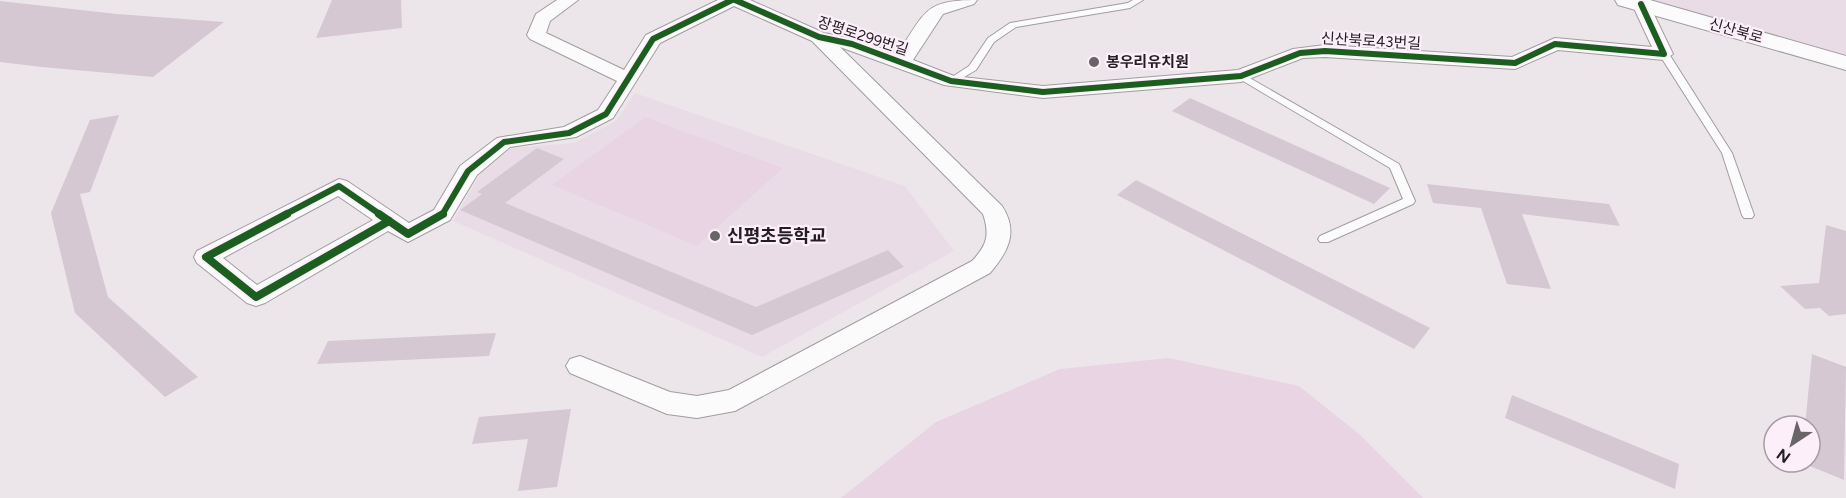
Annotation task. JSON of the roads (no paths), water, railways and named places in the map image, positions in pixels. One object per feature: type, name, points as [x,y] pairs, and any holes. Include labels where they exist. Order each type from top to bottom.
[{"type":"street","points":[[569,0],[542,18],[536,35],[628,79]]},
{"type":"street","points":[[389,220],[256,297],[206,257],[339,186],[389,220],[408,234],[441,215],[468,171],[504,141],[569,133],[606,114],[653,39],[733,0]]},
{"type":"street","name":"장평로299번길","points":[[733,0],[819,37],[852,44],[951,81]]},
{"type":"street","points":[[901,63],[937,10],[968,0]]},
{"type":"street","points":[[1634,2],[1664,54]]},
{"type":"street","name":"신산북로","points":[[1634,2],[1846,63]]},
{"type":"street","points":[[580,366],[667,403],[697,407],[735,400],[981,267],[997,249],[1002,231],[994,211],[819,37]]},
{"type":"street","name":"신산북로43번길","points":[[951,81],[1044,92],[1241,76],[1300,54],[1325,51],[1515,63],[1555,44],[1664,54]]},
{"type":"lane","points":[[951,81],[973,68],[991,40],[1013,25],[1130,2]]},
{"type":"lane","points":[[1664,54],[1727,153],[1748,215]]},
{"type":"lane","points":[[1241,76],[1395,166],[1408,201],[1324,239]]},
{"type":"place","name":"봉우리유치원","points":[[1094,62]]},
{"type":"place","name":"신평초등학교","points":[[715,236]]}]
